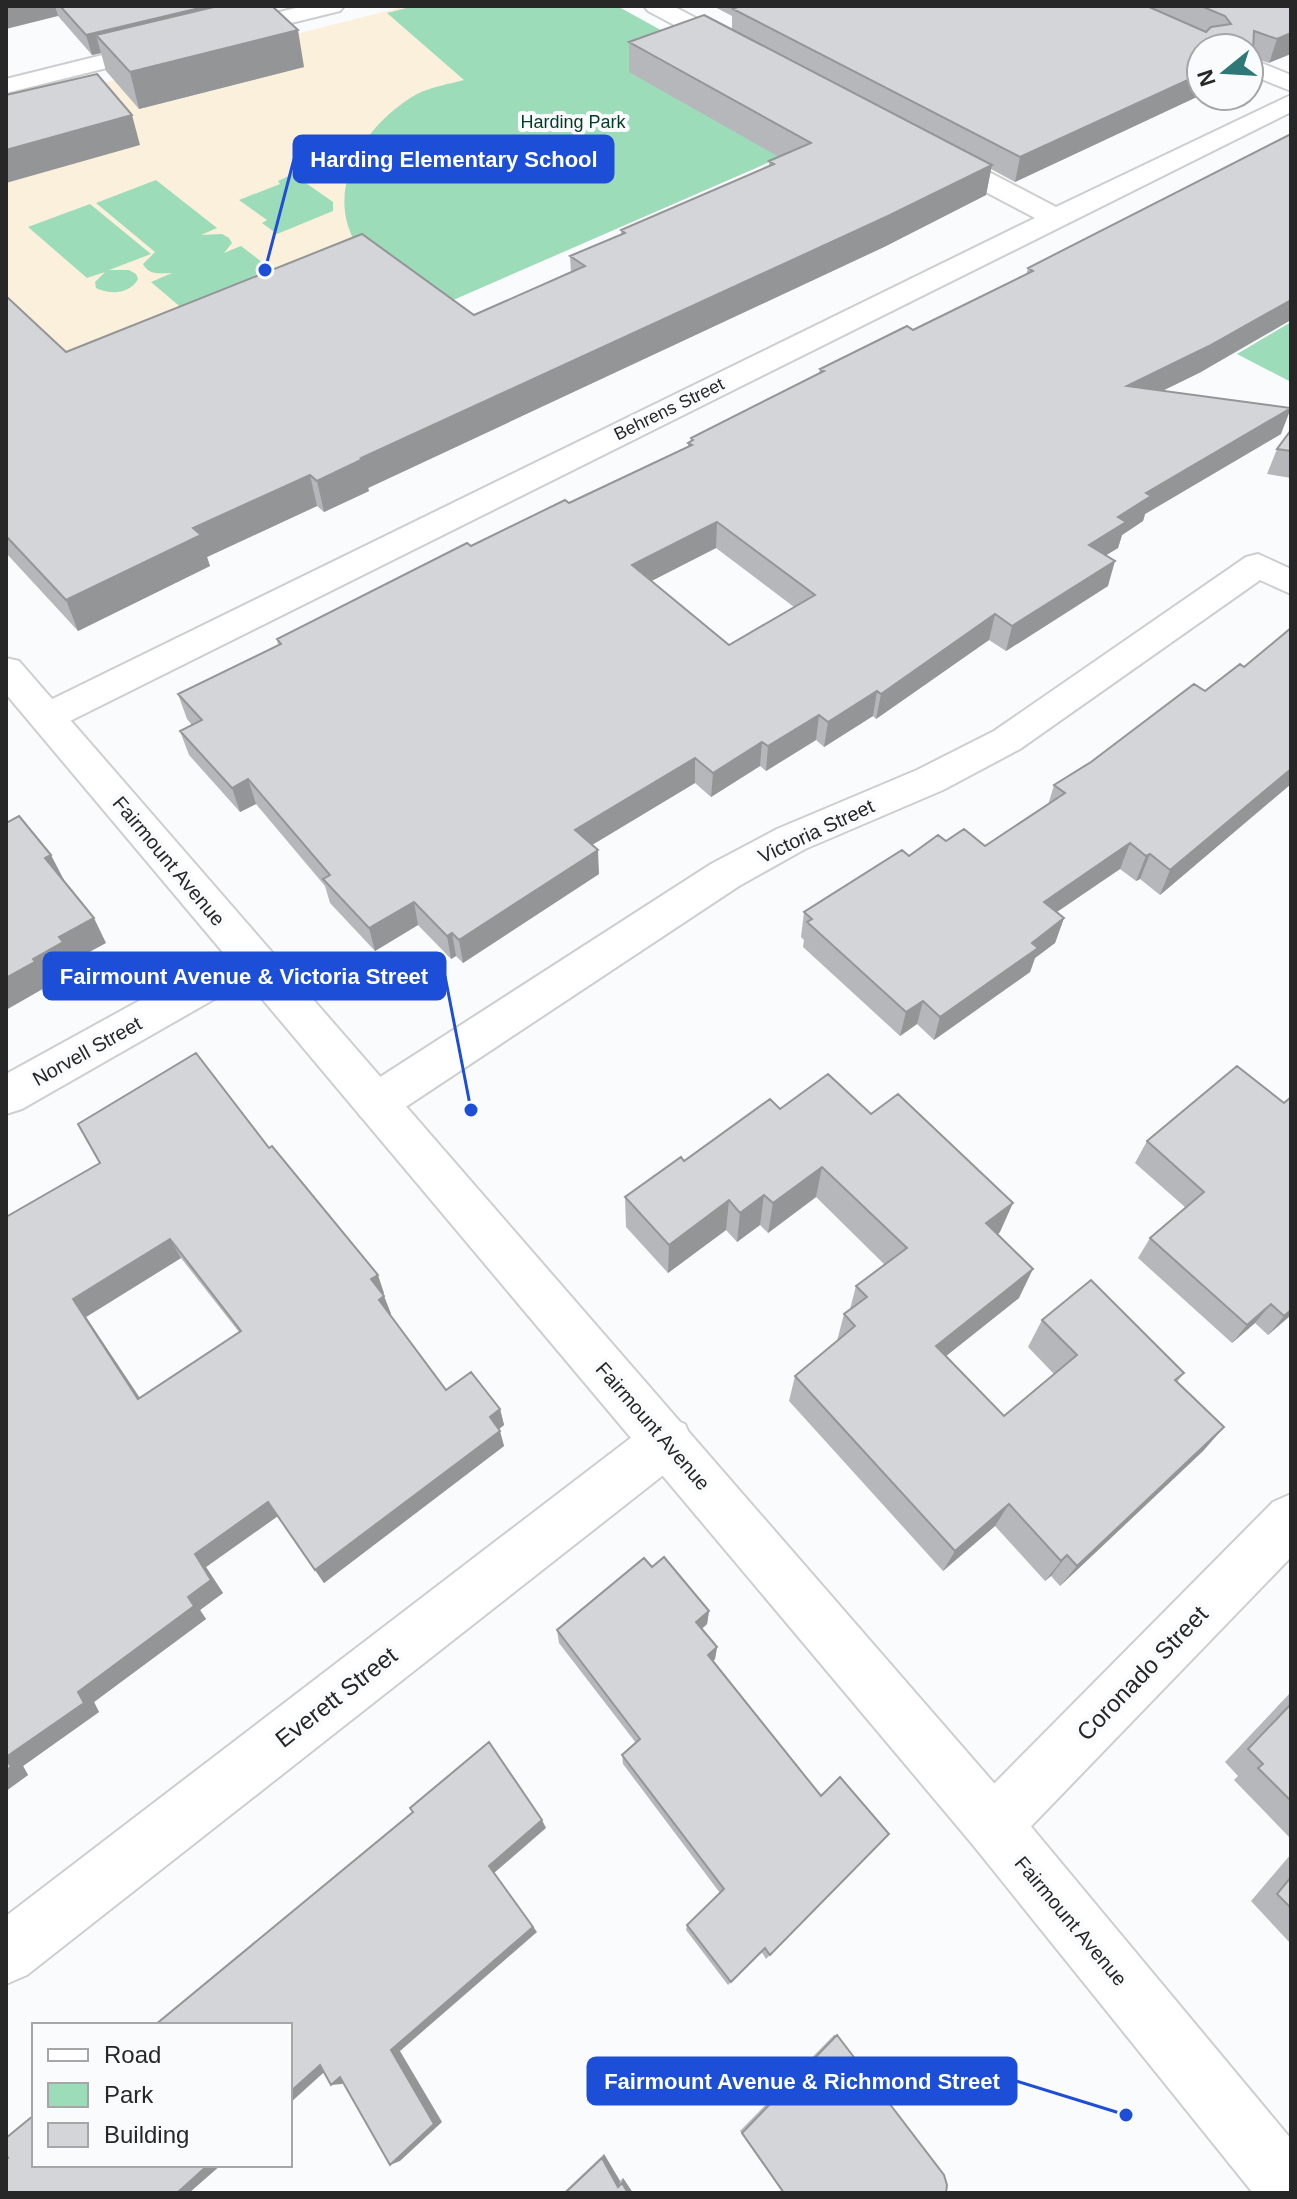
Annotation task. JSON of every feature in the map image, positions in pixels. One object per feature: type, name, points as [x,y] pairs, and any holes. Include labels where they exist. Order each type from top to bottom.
[{"type":"street","points":[[6,86],[332,6]]},
{"type":"street","points":[[656,6],[765,64]]},
{"type":"street","points":[[1265,72],[1291,84]]},
{"type":"street","name":"Behrens Street","points":[[47,717],[1291,102]]},
{"type":"street","points":[[915,144],[1056,218]]},
{"type":"street","name":"Victoria Street","points":[[376,1103],[725,875],[791,839],[930,780],[1007,740],[1183,620],[1275,574]]},
{"type":"street","name":"Fairmount Avenue","points":[[6,670],[993,1825],[1291,2189]]},
{"type":"street","name":"Norvell Street","points":[[6,1096],[252,958]]},
{"type":"street","name":"Everett Street","points":[[6,1954],[667,1441]]},
{"type":"street","name":"Coronado Street","points":[[993,1825],[1291,1520]]},
{"type":"shaded area","points":[[406,6],[617,6],[843,130],[428,311],[6,489],[6,108]]},
{"type":"green space","name":"Harding Park","points":[[414,6],[617,6],[843,130],[428,311],[385,277],[363,254],[350,232],[345,209],[346,186],[352,164],[379,124],[417,94],[464,80],[387,13]]},
{"type":"green space","points":[[293,174],[333,202],[333,211],[277,234],[262,223],[267,220],[239,200],[280,184],[278,181]]},
{"type":"green space","points":[[156,180],[217,228],[201,235],[222,234],[229,238],[232,243],[224,253],[241,246],[297,289],[204,327],[151,282],[172,273],[156,273],[146,268],[143,264],[155,252],[96,203]]},
{"type":"green space","points":[[90,204],[151,254],[109,270],[129,270],[136,274],[138,279],[130,288],[107,292],[96,288],[95,282],[105,272],[87,278],[28,227]]},
{"type":"green space","points":[[1291,322],[1291,382],[1237,354]]},
{"type":"building","points":[[60,6],[208,6],[86,35]]},
{"type":"building","points":[[218,6],[272,6],[298,30],[130,72],[96,35]]},
{"type":"building","points":[[740,6],[1147,6],[1206,32],[1185,32],[1185,81],[1020,157],[733,9]]},
{"type":"building","points":[[1201,6],[1291,6],[1291,33],[1277,39],[1265,35],[1265,32],[1206,32],[1211,27],[1231,24],[1225,16]]},
{"type":"building","points":[[704,15],[992,165],[317,481],[310,475],[193,528],[201,535],[66,600],[6,536],[6,296],[66,352],[362,234],[474,315],[585,266],[570,256],[625,233],[621,230],[774,164],[769,161],[811,143],[629,42]]},
{"type":"building","points":[[97,74],[132,115],[6,150],[6,95]]},
{"type":"building","points":[[1291,134],[1291,300],[1209,346],[1127,386],[1291,408],[1146,493],[1151,496],[1118,517],[1126,522],[1089,545],[1115,561],[1012,626],[995,614],[881,694],[877,691],[828,722],[819,715],[768,746],[762,742],[713,773],[695,758],[575,830],[598,850],[459,940],[452,933],[447,936],[414,902],[369,928],[323,879],[330,875],[248,779],[232,788],[180,731],[202,720],[178,694],[281,644],[277,639],[467,543],[471,546],[565,500],[569,503],[692,445],[688,443],[693,440],[691,438],[824,371],[820,369],[907,326],[913,330],[1033,271],[1028,268]],"holes":[[[717,522],[815,595],[729,645],[632,565]]]},
{"type":"building","points":[[1291,430],[1291,451],[1277,449]]},
{"type":"building","points":[[1291,628],[1291,769],[1170,870],[1130,843],[1044,902],[1064,918],[1032,943],[1038,948],[940,1017],[923,1001],[906,1012],[807,922],[812,919],[804,912],[902,850],[909,856],[938,835],[946,841],[964,829],[985,846],[1065,793],[1054,785],[1091,762],[1194,684],[1205,691],[1240,664],[1244,667]]},
{"type":"building","points":[[19,816],[51,855],[45,858],[94,918],[59,937],[63,942],[6,978],[6,823]]},
{"type":"building","points":[[196,1053],[269,1148],[272,1146],[378,1275],[371,1279],[384,1296],[379,1300],[446,1390],[471,1372],[500,1409],[490,1417],[500,1431],[315,1570],[268,1502],[195,1554],[211,1580],[188,1597],[194,1606],[78,1692],[84,1703],[6,1757],[6,1217],[100,1163],[78,1124]],"holes":[[[170,1239],[241,1331],[138,1399],[73,1299]]]},
{"type":"building","points":[[1237,1066],[1284,1103],[1291,1097],[1291,1310],[1284,1316],[1271,1304],[1247,1325],[1150,1238],[1204,1192],[1147,1141]]},
{"type":"building","points":[[828,1074],[871,1114],[898,1094],[1013,1203],[986,1223],[1033,1269],[936,1346],[1004,1416],[1077,1355],[1042,1320],[1091,1280],[1184,1373],[1175,1380],[1224,1427],[1077,1566],[1067,1555],[1061,1561],[1009,1504],[955,1551],[795,1376],[855,1326],[844,1314],[867,1297],[856,1286],[907,1248],[822,1167],[773,1203],[764,1195],[740,1213],[729,1200],[669,1245],[625,1197],[681,1157],[684,1161],[770,1099],[780,1109]]},
{"type":"building","points":[[664,1557],[709,1611],[696,1622],[717,1647],[708,1655],[821,1796],[840,1777],[889,1834],[770,1955],[765,1948],[731,1982],[687,1925],[724,1889],[622,1755],[640,1739],[557,1630],[644,1558],[652,1567]]},
{"type":"building","points":[[1291,1704],[1291,1801],[1258,1768],[1263,1764],[1248,1749]]},
{"type":"building","points":[[489,1742],[542,1820],[489,1866],[533,1927],[391,2050],[434,2124],[390,2165],[340,2077],[331,2085],[320,2065],[292,2090],[292,2023],[157,2023],[413,1812],[410,1808]]},
{"type":"building","points":[[1291,1877],[1291,1908],[1277,1894]]},
{"type":"building","points":[[837,2035],[944,2175],[946,2193],[784,2193],[742,2133]]},
{"type":"building","points":[[32,2117],[32,2167],[206,2167],[177,2193],[6,2193],[6,2138]]},
{"type":"building","points":[[602,2158],[618,2187],[622,2183],[628,2193],[565,2193]]},
{"type":"place","name":"Harding Elementary School","points":[[265,270]]},
{"type":"place","name":"Fairmount Avenue & Victoria Street","points":[[471,1110]]},
{"type":"place","name":"Fairmount Avenue & Richmond Street","points":[[1126,2115]]}]
